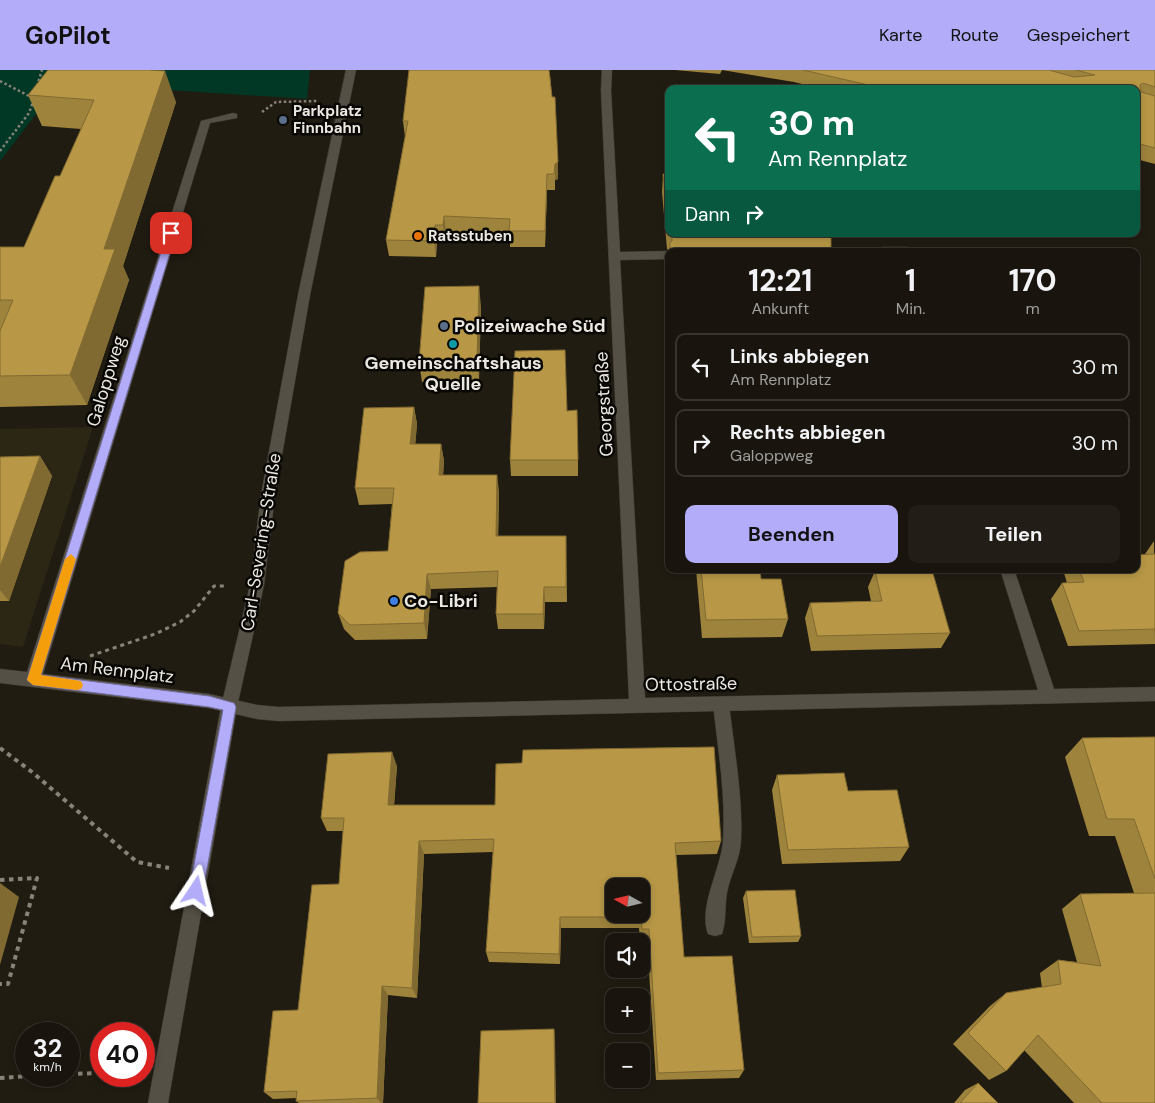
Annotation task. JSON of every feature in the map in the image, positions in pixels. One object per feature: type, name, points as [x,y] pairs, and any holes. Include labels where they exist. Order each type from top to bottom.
[{"type":"street","name":"Carl-Severing-Straße","points":[[158,1103],[230,707],[257,586],[268,495],[304,295],[351,70]]},
{"type":"street","name":"Georgstraße","points":[[607,70],[606,91],[616,256],[637,706]]},
{"type":"street","name":"Galoppweg","points":[[33,680],[206,121],[233,116]]},
{"type":"street","points":[[616,256],[665,255]]},
{"type":"street","points":[[1008,573],[1048,696]]},
{"type":"street","name":"Am Rennplatz","points":[[0,676],[209,701],[230,707]]},
{"type":"street","name":"Ottostraße","points":[[230,707],[278,714],[1155,694]]},
{"type":"street","points":[[716,927],[719,889],[728,866],[732,841],[730,786],[721,704]]},
{"type":"path","points":[[0,151],[29,113],[42,70]]},
{"type":"path","points":[[0,81],[33,98]]},
{"type":"path","points":[[262,112],[276,102],[344,100]]},
{"type":"path","points":[[88,657],[106,649],[156,636],[191,614],[214,586],[257,586]]},
{"type":"path","points":[[0,748],[32,772],[137,862],[199,873]]},
{"type":"path","points":[[0,880],[37,878],[8,984],[0,984]]},
{"type":"path","points":[[0,1078],[15,1077]]},
{"type":"shaded area","points":[[93,427],[23,647],[0,644],[0,429]]},
{"type":"green space","points":[[0,70],[310,70],[307,99],[60,83],[0,161]]},
{"type":"building","points":[[48,70],[165,71],[104,249],[115,249],[70,375],[0,376],[0,331],[13,300],[0,300],[0,247],[24,247],[55,176],[60,176],[94,100],[28,95]]},
{"type":"building","points":[[409,70],[549,70],[552,97],[555,97],[558,162],[555,164],[554,174],[547,174],[545,231],[509,231],[510,219],[444,216],[443,225],[435,225],[434,241],[386,240],[408,121],[403,121]]},
{"type":"building","points":[[803,70],[1049,70],[1074,77],[1095,75],[1076,70],[1155,70],[1155,87],[1143,83],[1140,85],[869,85]]},
{"type":"building","points":[[1140,85],[1141,92],[1155,96],[1155,148],[1140,144]]},
{"type":"building","points":[[663,174],[665,174],[665,193]]},
{"type":"building","points":[[672,237],[831,237],[831,248],[670,248]]},
{"type":"building","name":"Gemeinschaftshaus Quelle","points":[[479,286],[477,360],[419,362],[425,287]]},
{"type":"building","points":[[565,350],[567,411],[577,410],[578,460],[510,460],[515,351]]},
{"type":"building","points":[[414,407],[410,444],[441,444],[439,475],[497,475],[496,536],[566,536],[566,587],[544,587],[543,614],[496,614],[498,571],[427,574],[424,623],[350,625],[338,613],[345,561],[360,552],[388,551],[394,488],[355,488],[364,408]]},
{"type":"building","points":[[40,456],[0,567],[0,457]]},
{"type":"building","points":[[1155,554],[1155,629],[1079,631],[1062,583],[1084,582],[1081,573],[1140,573],[1140,555]]},
{"type":"building","points":[[701,573],[760,573],[761,579],[781,579],[788,619],[706,620]]},
{"type":"building","points":[[875,573],[933,573],[950,633],[817,636],[810,603],[882,601]]},
{"type":"building","points":[[1155,737],[1155,879],[1134,819],[1107,819],[1082,738]]},
{"type":"building","points":[[714,747],[721,841],[675,843],[684,957],[732,956],[744,1070],[658,1073],[650,933],[649,929],[642,929],[642,923],[650,923],[650,878],[605,878],[605,917],[560,917],[559,954],[486,952],[494,839],[419,841],[412,988],[382,986],[377,1098],[296,1101],[297,1091],[264,1092],[273,1011],[298,1010],[312,885],[339,884],[344,818],[321,818],[328,754],[392,752],[388,805],[495,805],[496,764],[522,763],[523,750]]},
{"type":"building","points":[[844,773],[848,791],[897,790],[909,847],[788,850],[777,775]]},
{"type":"building","points":[[795,890],[801,936],[752,937],[746,891]]},
{"type":"building","points":[[1155,893],[1155,1103],[1102,1103],[1038,1035],[1006,1071],[968,1033],[1006,993],[1061,984],[1058,960],[1101,966],[1080,894]]},
{"type":"building","points":[[554,1029],[555,1103],[478,1103],[481,1031]]},
{"type":"building","points":[[978,1083],[998,1103],[960,1103]]},
{"type":"slow traffic","points":[[71,559],[33,680],[77,685]]},
{"type":"place","name":"Parkplatz Finnbahn","points":[[283,120]]},
{"type":"place","name":"Ratsstuben","points":[[418,236]]},
{"type":"place","name":"Polizeiwache Süd","points":[[444,326]]},
{"type":"place","name":"Gemeinschaftshaus Quelle","points":[[453,344]]},
{"type":"place","name":"Co-Libri","points":[[394,601]]},
{"type":"route","points":[[171,233],[33,680],[209,701],[230,707],[196,891]]}]
